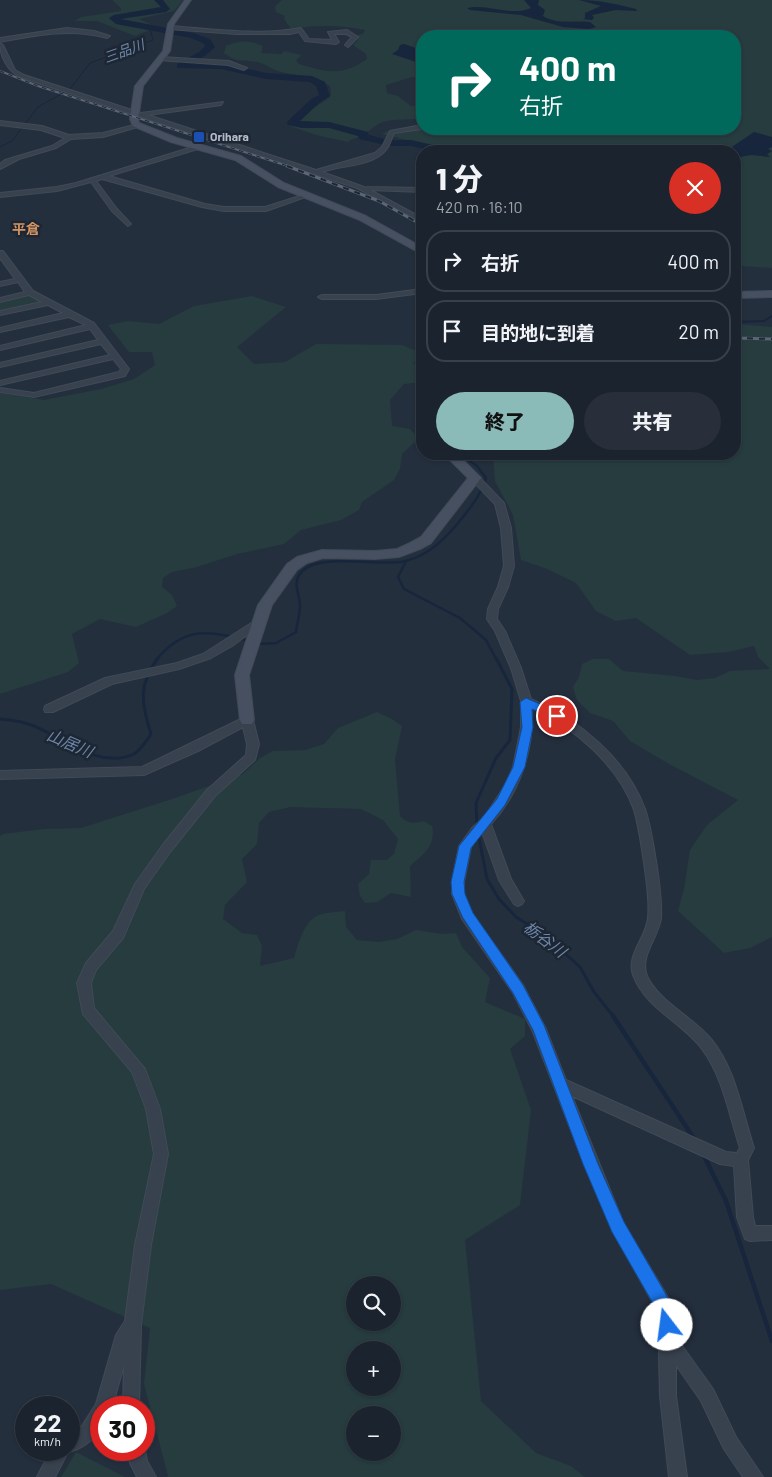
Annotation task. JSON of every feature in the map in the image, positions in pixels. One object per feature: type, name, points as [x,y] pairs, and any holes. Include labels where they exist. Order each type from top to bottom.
[{"type":"street","points":[[188,0],[175,17],[168,47],[139,86],[138,114],[135,122],[138,126],[161,136],[238,158],[281,185],[363,218],[416,248]]},
{"type":"street","points":[[66,29],[72,26],[90,24],[93,26],[75,30]]},
{"type":"street","points":[[0,40],[66,29],[107,36]]},
{"type":"street","points":[[170,32],[301,30],[307,40],[348,44]]},
{"type":"street","points":[[336,42],[330,33],[347,32],[355,36],[348,44]]},
{"type":"street","points":[[348,44],[353,53]]},
{"type":"street","points":[[0,45],[16,73],[359,187],[416,217]]},
{"type":"street","points":[[160,59],[229,63],[244,68]]},
{"type":"street","points":[[138,114],[220,103]]},
{"type":"street","points":[[0,123],[31,126],[69,137],[104,135],[138,126]]},
{"type":"street","points":[[316,172],[334,164],[368,158],[382,150],[392,132],[416,128]]},
{"type":"street","points":[[0,167],[6,160],[50,147],[69,137]]},
{"type":"street","points":[[0,195],[57,189],[104,178],[199,147]]},
{"type":"street","points":[[104,178],[204,206],[224,209],[266,209],[308,195]]},
{"type":"street","points":[[93,180],[114,210],[128,224]]},
{"type":"street","points":[[359,187],[416,190]]},
{"type":"street","points":[[0,254],[30,293],[92,326],[125,369],[122,374],[34,395],[0,390]]},
{"type":"street","points":[[0,269],[10,267]]},
{"type":"street","points":[[0,284],[19,280]]},
{"type":"street","points":[[322,297],[376,297],[416,292]]},
{"type":"street","points":[[0,300],[30,293]]},
{"type":"street","points":[[741,295],[772,294]]},
{"type":"street","points":[[0,314],[48,303]]},
{"type":"street","points":[[0,330],[70,314]]},
{"type":"street","points":[[0,348],[92,326]]},
{"type":"street","points":[[0,365],[103,341]]},
{"type":"street","points":[[0,383],[115,356]]},
{"type":"street","points":[[456,460],[499,503],[506,528],[509,566],[493,609],[492,619],[512,657],[526,702],[527,727],[519,767],[501,802],[465,846],[458,882],[458,894],[467,915],[518,989],[535,1021],[618,1227],[666,1310],[668,1396],[678,1477]]},
{"type":"street","points":[[131,1396],[133,1326],[143,1245],[161,1154],[153,1109],[138,1069],[88,1010],[84,983],[91,967],[118,934],[139,887],[166,849],[211,792],[251,757],[253,744],[247,720],[242,676],[258,622],[269,598],[292,567],[302,560],[322,554],[382,555],[399,552],[415,546],[426,540],[475,478]]},
{"type":"street","points":[[49,710],[109,680],[179,666],[207,656],[228,644],[258,622]]},
{"type":"street","points":[[526,702],[557,716],[590,742],[612,765],[633,794],[645,830],[655,895],[653,930],[641,952],[637,966],[641,978],[656,997],[707,1044],[723,1072],[747,1148],[741,1160],[745,1217],[750,1234],[772,1233]]},
{"type":"street","points":[[0,775],[144,771],[194,748],[247,720]]},
{"type":"street","points":[[485,823],[505,880],[518,901]]},
{"type":"street","points":[[560,1084],[725,1159],[741,1160]]},
{"type":"street","points":[[106,1396],[124,1335],[133,1326]]},
{"type":"street","points":[[668,1340],[707,1395],[730,1443],[754,1477]]},
{"type":"street","points":[[80,1437],[90,1429]]},
{"type":"street","points":[[46,1477],[54,1461]]},
{"type":"street","points":[[140,1461],[147,1477]]},
{"type":"green space","points":[[112,0],[183,0],[174,11],[139,19],[154,26],[152,29],[135,36],[97,21],[75,21],[81,17],[121,11],[121,8]]},
{"type":"green space","points":[[282,0],[772,0],[772,268],[741,266],[741,145],[422,145],[382,134],[401,128],[410,128],[416,128],[416,135],[741,135],[741,30],[416,30],[416,77],[386,85],[387,93],[398,96],[411,106],[416,106],[416,118],[383,122],[348,142],[316,135],[290,126],[330,97],[330,86],[311,78],[278,71],[260,63],[237,60],[224,53],[226,46],[240,42],[249,42],[263,46],[261,53],[281,54],[284,51],[302,55],[296,60],[299,64],[326,71],[341,71],[358,65],[367,59],[366,54],[353,45],[358,40],[357,35],[363,34],[365,30],[328,26],[291,29],[284,19],[285,16],[276,12],[275,6]]},
{"type":"green space","points":[[29,296],[41,302],[0,312],[0,302]]},
{"type":"green space","points":[[252,296],[286,307],[237,347],[254,364],[285,362],[316,344],[402,345],[416,351],[416,360],[413,364],[416,365],[416,383],[404,384],[390,400],[392,426],[410,429],[416,435],[416,441],[402,454],[400,469],[394,480],[362,502],[359,510],[341,520],[301,530],[284,544],[237,554],[197,567],[172,572],[163,578],[162,587],[172,595],[177,606],[167,613],[136,627],[100,619],[72,634],[79,663],[68,672],[0,694],[0,393],[44,400],[101,389],[134,379],[155,365],[152,352],[129,352],[108,325],[128,321],[159,324],[194,306]]},
{"type":"green space","points":[[741,324],[772,327],[772,937],[750,948],[724,953],[678,911],[684,889],[690,850],[707,825],[738,800],[630,741],[613,721],[590,713],[577,700],[573,687],[579,677],[582,664],[593,659],[609,659],[623,671],[697,680],[715,678],[730,671],[770,669],[758,657],[754,646],[728,652],[690,655],[636,618],[616,621],[596,611],[576,583],[547,569],[521,560],[513,515],[495,481],[493,460],[741,460]]},
{"type":"green space","points":[[377,712],[402,726],[395,759],[400,816],[411,823],[424,821],[432,826],[433,833],[428,849],[410,866],[411,897],[391,893],[377,902],[365,903],[360,896],[358,884],[369,874],[371,860],[387,860],[394,854],[398,839],[383,820],[361,809],[290,807],[269,812],[259,823],[257,844],[242,859],[247,882],[225,905],[223,919],[242,933],[257,935],[262,946],[260,966],[294,958],[308,924],[317,916],[327,913],[345,911],[346,927],[357,940],[379,942],[397,939],[416,930],[442,934],[456,933],[462,947],[490,978],[485,1002],[525,1019],[525,1036],[510,1049],[531,1110],[520,1205],[465,1240],[481,1401],[536,1453],[571,1466],[585,1477],[166,1477],[168,1476],[155,1426],[155,1396],[147,1396],[144,1384],[150,1328],[51,1284],[0,1290],[0,836],[3,834],[44,829],[81,828],[243,774],[260,758],[273,751],[305,750],[324,744],[338,728]]},
{"type":"green space","points":[[80,1454],[90,1459],[90,1461],[94,1461],[125,1477],[61,1477],[71,1461],[80,1461]]},
{"type":"water","points":[[524,0],[539,0],[538,5],[545,10],[543,16],[549,19],[590,22],[596,27],[589,29],[563,27],[521,15],[470,10],[467,8],[483,7],[515,11],[531,8]]},
{"type":"water","points":[[579,0],[608,3],[636,9],[637,11],[616,10],[592,15],[594,18],[592,20],[583,19],[585,18],[585,13],[601,6]]},
{"type":"water","points":[[404,44],[416,48],[416,62],[392,54],[398,50],[400,45]]},
{"type":"water","points":[[754,132],[772,137],[772,147],[768,149],[772,151],[767,154],[770,157],[751,155],[741,157],[741,145],[735,145]]},
{"type":"waterway","points":[[158,0],[166,9],[114,18],[119,22],[193,36],[207,41],[210,47],[203,54],[180,66],[221,66],[266,76],[312,79],[321,84],[325,96],[315,101],[292,123],[329,125],[364,134],[363,137],[389,143],[420,145]]},
{"type":"waterway","name":"三品川","points":[[0,147],[12,141],[38,107],[70,89],[90,63],[153,40],[150,29]]},
{"type":"waterway","points":[[741,322],[764,321],[772,316]]},
{"type":"waterway","points":[[406,561],[423,554],[445,538],[482,489],[486,478],[477,466],[468,460]]},
{"type":"waterway","name":"山居川","points":[[257,644],[276,643],[296,632],[300,605],[297,579],[307,568],[319,563],[333,561],[380,563],[406,561]]},
{"type":"waterway","name":"栃谷川","points":[[406,561],[398,577],[404,589],[460,618],[486,640],[496,659]]},
{"type":"waterway","name":"山居川","points":[[157,659],[167,648],[188,636],[210,633],[249,641]]},
{"type":"waterway","name":"山居川","points":[[0,719],[30,724],[95,755],[121,758],[134,754],[151,734],[145,713],[143,695],[147,677],[158,658]]},
{"type":"waterway","name":"栃谷川","points":[[477,827],[476,803],[496,758],[510,740],[512,689],[496,658]]},
{"type":"waterway","name":"栃谷川","points":[[478,833],[487,879],[499,899],[516,917],[546,936],[580,967],[594,992],[614,1017]]},
{"type":"waterway","name":"栃谷川","points":[[613,1016],[695,1140]]},
{"type":"waterway","name":"栃谷川","points":[[703,1154],[726,1201],[772,1341]]},
{"type":"railway","points":[[0,71],[38,86],[291,167]]},
{"type":"railway","points":[[287,166],[379,201],[416,222]]},
{"type":"railway","points":[[741,338],[772,339]]},
{"type":"place","name":"Orihara","points":[[199,137]]},
{"type":"district","name":"平倉","points":[[26,229]]},
{"type":"route","points":[[557,716],[544,708],[526,702],[527,727],[519,767],[501,802],[465,846],[458,882],[458,894],[467,915],[518,989],[540,1029],[591,1164],[618,1227],[666,1310],[667,1325]]}]
